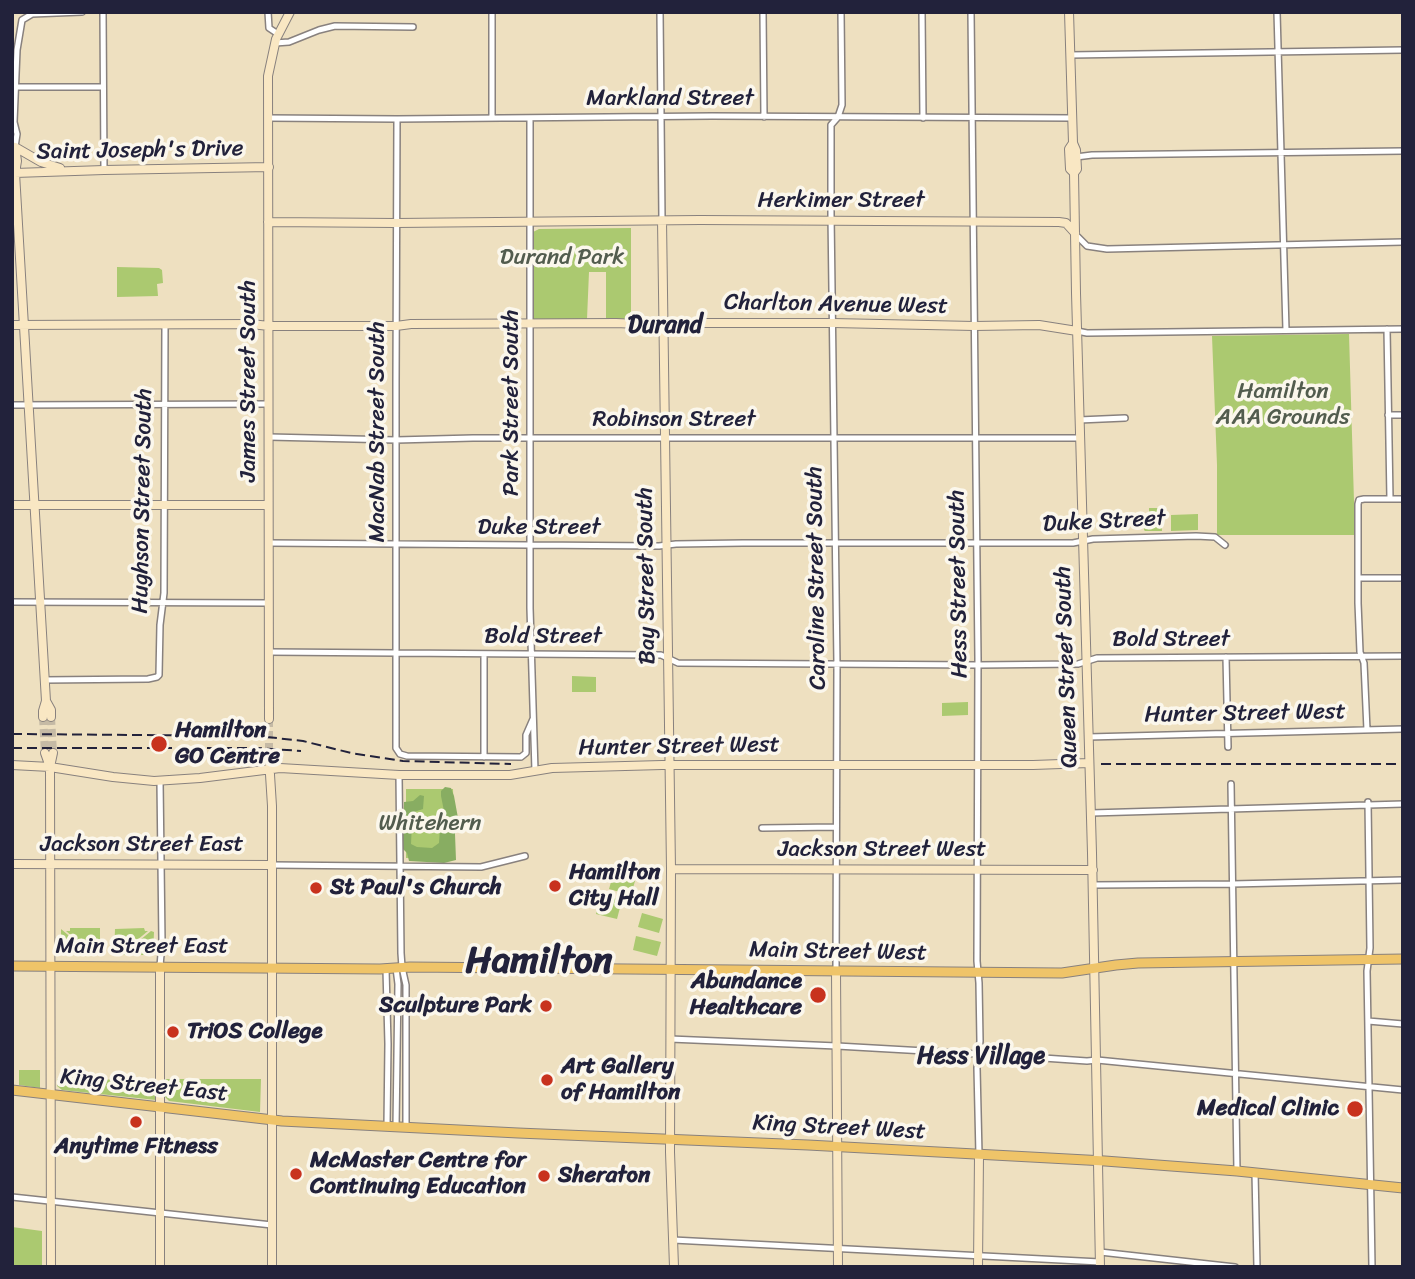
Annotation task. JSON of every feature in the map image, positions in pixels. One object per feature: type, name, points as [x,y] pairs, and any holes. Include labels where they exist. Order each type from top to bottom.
[{"type":"main road","name":"Main Street West","points":[[272,968],[1062,973],[1138,963],[1403,958]]},
{"type":"main road","name":"Main Street East","points":[[12,966],[272,968]]},
{"type":"main road","name":"King Street East","points":[[12,1090],[272,1120]]},
{"type":"main road","name":"King Street West","points":[[272,1120],[1099,1160],[1255,1172],[1403,1188]]},
{"type":"street","points":[[47,717],[43,711],[46,702],[13,172],[17,161],[14,146],[17,134],[13,126],[22,20],[30,14],[82,12]]},
{"type":"street","points":[[103,12],[104,170]]},
{"type":"street","points":[[268,12],[269,29],[277,38],[289,42],[335,26],[413,27]]},
{"type":"street","name":"James Street South","points":[[269,719],[268,76],[277,38],[290,12]]},
{"type":"street","points":[[492,12],[492,117]]},
{"type":"street","name":"Bay Street South","points":[[660,12],[674,1267]]},
{"type":"street","points":[[763,12],[764,117]]},
{"type":"street","name":"Caroline Street South","points":[[838,1267],[837,664],[831,125],[838,117],[842,105],[841,12]]},
{"type":"street","points":[[922,12],[923,118]]},
{"type":"street","name":"Hess Street South","points":[[971,12],[978,665],[976,961],[980,1041],[977,1081],[979,1155]]},
{"type":"street","name":"Queen Street South","points":[[1069,12],[1073,143],[1077,169],[1074,173],[1079,438],[1093,870],[1100,1260]]},
{"type":"street","points":[[1277,12],[1286,330]]},
{"type":"street","points":[[12,31],[20,30]]},
{"type":"street","points":[[1070,55],[1403,50]]},
{"type":"street","points":[[15,87],[102,87]]},
{"type":"street","name":"Markland Street","points":[[268,118],[1072,118]]},
{"type":"street","name":"Park Street South","points":[[530,118],[531,655],[535,771]]},
{"type":"street","name":"MacNab Street South","points":[[397,119],[396,746],[400,754],[407,756],[484,757]]},
{"type":"street","name":"Queen Street South","points":[[1073,143],[1069,149],[1070,169],[1074,173]]},
{"type":"street","points":[[14,146],[41,162],[70,171]]},
{"type":"street","points":[[1076,157],[1403,151]]},
{"type":"street","name":"Saint Joseph's Drive","points":[[13,172],[269,167]]},
{"type":"street","name":"Herkimer Street","points":[[268,222],[1062,222],[1087,246],[1107,248],[1403,242]]},
{"type":"street","name":"Charlton Avenue West","points":[[12,326],[833,323],[1039,325],[1087,333],[1403,329]]},
{"type":"street","name":"Hughson Street South","points":[[44,680],[148,680],[157,677],[164,593],[165,325]]},
{"type":"street","points":[[1387,329],[1390,499]]},
{"type":"street","points":[[12,405],[268,404]]},
{"type":"street","points":[[1388,415],[1403,415]]},
{"type":"street","points":[[1079,420],[1125,418]]},
{"type":"street","name":"Robinson Street","points":[[269,437],[1079,438]]},
{"type":"street","points":[[1367,730],[1363,656],[1360,652],[1357,505],[1359,500],[1364,499],[1403,499]]},
{"type":"street","points":[[12,505],[268,505]]},
{"type":"street","name":"Duke Street","points":[[269,542],[531,545],[1073,543],[1102,539],[1211,536],[1225,545]]},
{"type":"street","points":[[1358,578],[1403,578]]},
{"type":"street","points":[[12,602],[270,603]]},
{"type":"street","name":"Bold Street","points":[[269,652],[661,655],[678,663],[978,665],[1078,664],[1097,658],[1403,656]]},
{"type":"street","points":[[484,655],[484,757],[524,756],[526,735],[533,719]]},
{"type":"street","points":[[1226,657],[1228,747]]},
{"type":"street","name":"Hunter Street West","points":[[1088,737],[1403,729]]},
{"type":"street","points":[[49,753],[51,1267]]},
{"type":"street","points":[[269,759],[272,796],[272,1267]]},
{"type":"street","name":"Hunter Street West","points":[[12,765],[50,766],[122,778],[160,781],[285,768],[400,775],[510,775],[552,768],[669,765],[1089,763]]},
{"type":"street","points":[[396,1127],[388,1044],[400,865],[400,775]]},
{"type":"street","points":[[160,781],[160,1267]]},
{"type":"street","points":[[1231,784],[1237,1171]]},
{"type":"street","points":[[1368,803],[1370,949],[1367,971],[1372,1267]]},
{"type":"street","points":[[1091,813],[1403,804]]},
{"type":"street","points":[[762,828],[836,827]]},
{"type":"street","points":[[272,865],[482,867],[525,856]]},
{"type":"street","name":"Jackson Street East","points":[[12,864],[272,865]]},
{"type":"street","name":"Jackson Street West","points":[[671,869],[1093,870]]},
{"type":"street","points":[[1093,885],[1403,880]]},
{"type":"street","points":[[395,968],[406,985],[396,1127]]},
{"type":"street","points":[[1368,1021],[1403,1024]]},
{"type":"street","points":[[670,1039],[978,1054]]},
{"type":"street","points":[[1029,1057],[1097,1060],[1403,1090]]},
{"type":"street","points":[[978,1267],[979,1155]]},
{"type":"street","points":[[1255,1172],[1257,1267]]},
{"type":"street","points":[[12,1197],[272,1225]]},
{"type":"street","points":[[673,1240],[1235,1267]]},
{"type":"green space","name":"Durand Park","points":[[631,228],[631,320],[606,320],[606,272],[589,272],[587,319],[539,322],[534,319],[533,232],[539,229]]},
{"type":"green space","points":[[117,267],[162,270],[163,283],[157,284],[158,296],[117,297]]},
{"type":"green space","name":"Hamilton AAA Grounds","points":[[1349,334],[1355,535],[1217,535],[1212,336]]},
{"type":"green space","points":[[1149,508],[1161,508],[1162,531],[1144,530],[1144,522],[1149,522]]},
{"type":"green space","points":[[1198,514],[1198,530],[1171,531],[1171,515]]},
{"type":"green space","points":[[572,676],[596,677],[596,692],[572,692]]},
{"type":"green space","points":[[968,702],[968,715],[942,716],[942,703]]},
{"type":"green space","points":[[445,787],[451,788],[458,818],[455,834],[456,860],[444,863],[409,861],[401,839],[404,802],[413,801],[420,795],[424,796],[423,809],[414,812],[411,844],[432,848],[439,843],[440,827],[444,822],[441,791]]},
{"type":"green space","name":"Whitehern","points":[[406,789],[453,789],[455,859],[406,858]]},
{"type":"green space","points":[[613,875],[635,881],[631,895],[609,889]]},
{"type":"green space","points":[[604,896],[622,900],[617,919],[596,914],[600,899]]},
{"type":"green space","points":[[642,913],[663,919],[659,933],[638,927]]},
{"type":"green space","points":[[70,928],[100,928],[100,955],[94,955],[66,931],[70,931]]},
{"type":"green space","points":[[144,928],[148,931],[119,955],[114,955],[115,929]]},
{"type":"green space","points":[[61,929],[92,955],[65,953],[61,946]]},
{"type":"green space","points":[[151,931],[154,932],[153,955],[122,955]]},
{"type":"green space","points":[[636,936],[661,942],[657,956],[633,950]]},
{"type":"green space","points":[[19,1070],[40,1070],[40,1088],[19,1085]]},
{"type":"green space","points":[[57,1079],[151,1080],[156,1084],[156,1100],[62,1090],[57,1086]]},
{"type":"green space","points":[[166,1079],[261,1079],[260,1112],[169,1101],[165,1097]]},
{"type":"green space","points":[[12,1227],[42,1231],[42,1267],[12,1267]]},
{"type":"tunnel","points":[[43,717],[45,753]]},
{"type":"tunnel","points":[[51,717],[53,753]]},
{"type":"tunnel","points":[[269,719],[269,759]]},
{"type":"railway","points":[[12,734],[258,736],[303,741],[351,753],[403,761],[511,764]]},
{"type":"railway","points":[[12,748],[258,748],[301,751]]},
{"type":"railway","points":[[1101,764],[1403,764]]},
{"type":"place","name":"Hamilton GO Centre","points":[[159,744]]},
{"type":"place","name":"Hamilton City Hall","points":[[555,886]]},
{"type":"place","name":"St Paul's Church","points":[[316,888]]},
{"type":"place","name":"Abundance Healthcare","points":[[818,995]]},
{"type":"place","name":"Sculpture Park","points":[[546,1006]]},
{"type":"place","name":"TriOS College","points":[[173,1032]]},
{"type":"place","name":"Art Gallery of Hamilton","points":[[547,1080]]},
{"type":"place","name":"Medical Clinic","points":[[1355,1109]]},
{"type":"place","name":"Anytime Fitness","points":[[136,1122]]},
{"type":"place","name":"McMaster Centre for Continuing Education","points":[[296,1174]]},
{"type":"place","name":"Sheraton","points":[[544,1176]]},
{"type":"district","name":"Durand","points":[[665,326]]},
{"type":"district","name":"Hamilton","points":[[539,963]]},
{"type":"district","name":"Hess Village","points":[[981,1057]]}]
